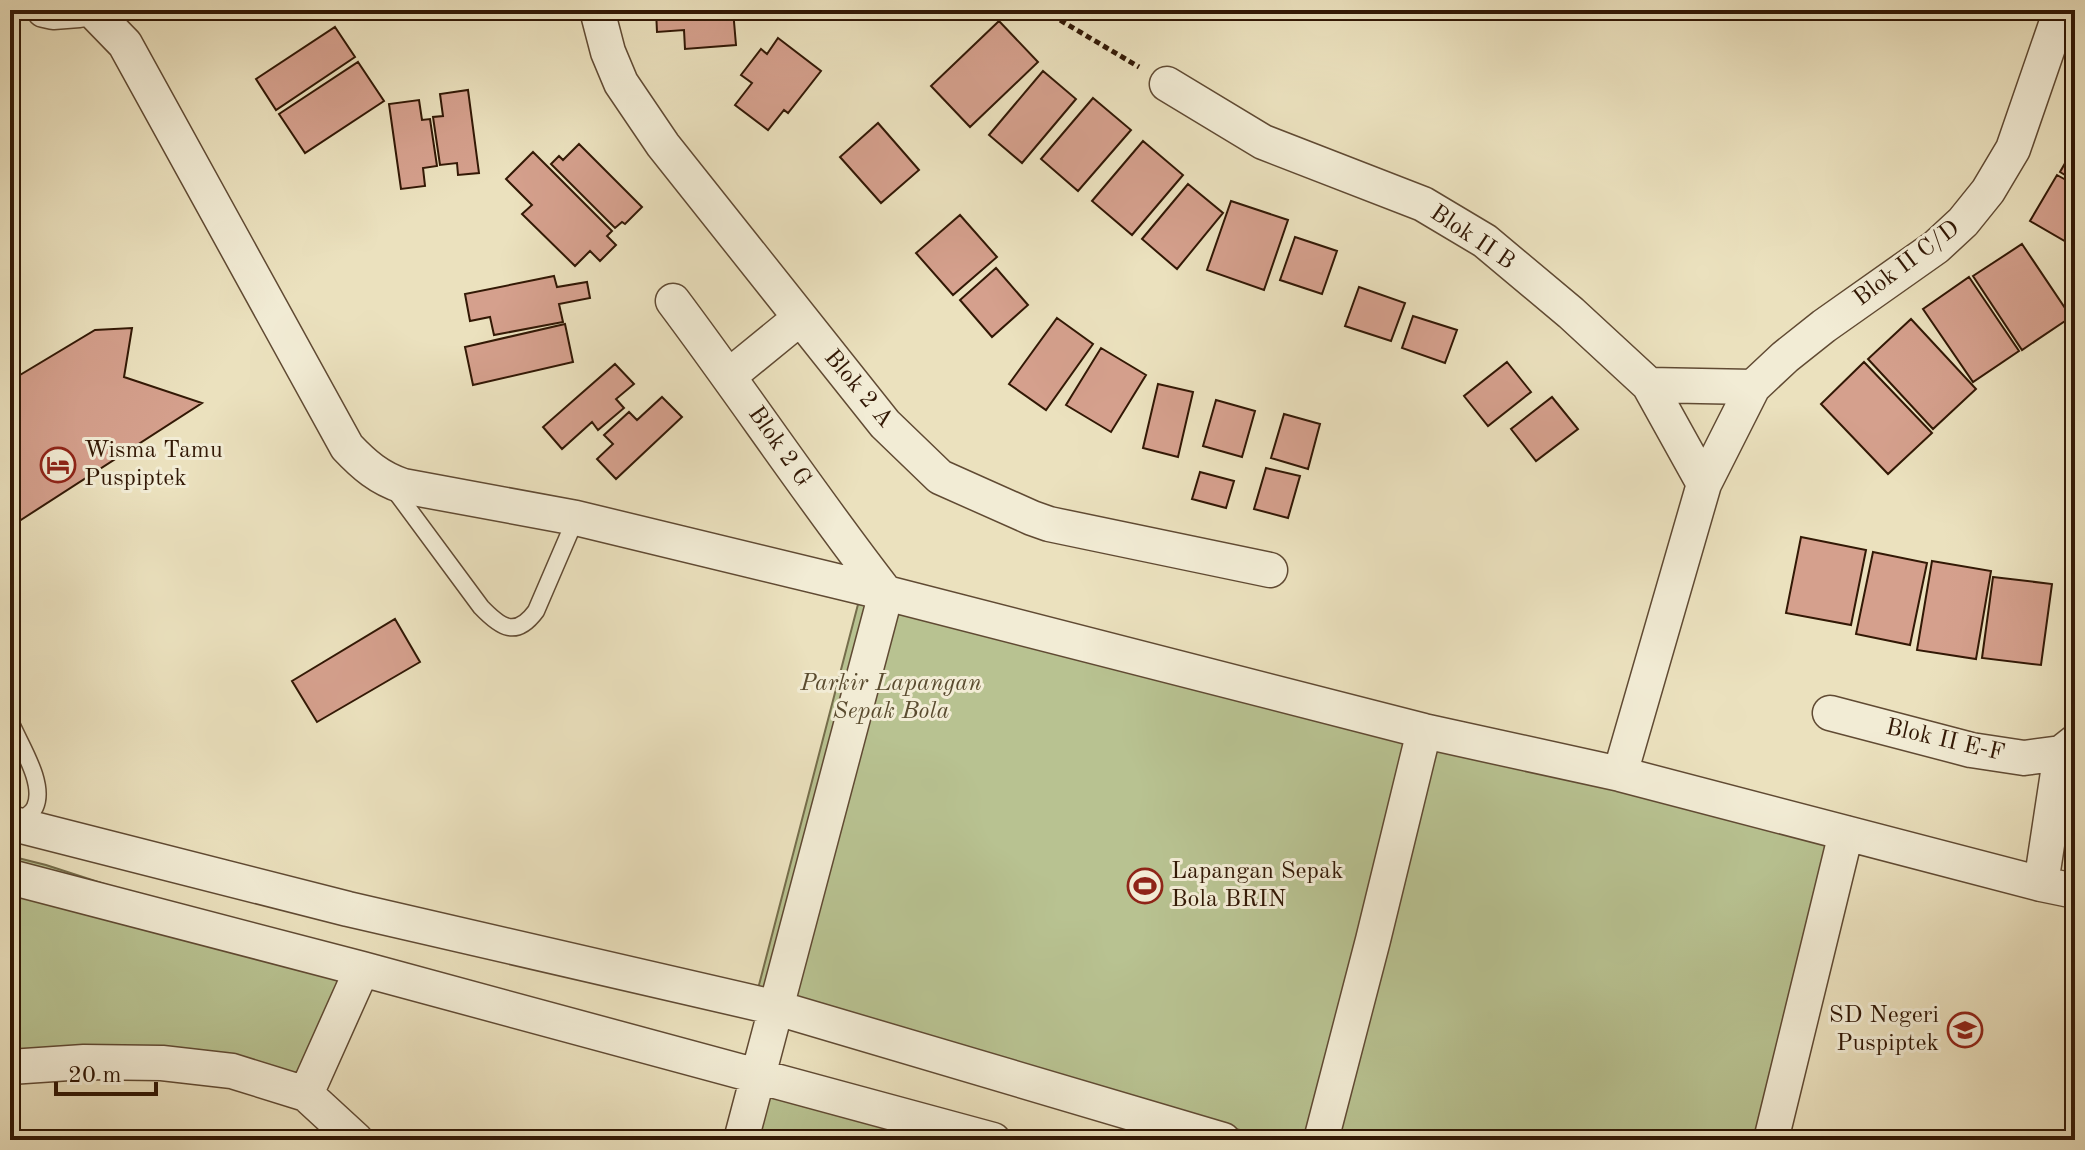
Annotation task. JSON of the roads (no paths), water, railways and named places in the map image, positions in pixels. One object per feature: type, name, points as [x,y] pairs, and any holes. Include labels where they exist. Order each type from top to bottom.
[{"type":"street","points":[[44,10],[79,10]]},
{"type":"street","points":[[92,10],[125,44],[347,447],[367,468],[389,482],[576,518],[886,593],[1424,731],[1620,774],[2075,891]]},
{"type":"street","name":"Blok 2 A","points":[[597,10],[608,52],[621,83],[663,145],[885,424],[940,477],[1049,524],[1270,570]]},
{"type":"street","name":"Blok II C/D","points":[[1620,774],[1704,484],[1753,387],[1824,326],[1936,247],[1980,202],[2013,149],[2061,10]]},
{"type":"street","name":"Blok II B","points":[[1167,84],[1263,142],[1423,204],[1485,241],[1571,313],[1649,385],[1704,484]]},
{"type":"street","name":"Blok 2 G","points":[[673,301],[886,593]]},
{"type":"street","points":[[729,376],[800,318]]},
{"type":"street","points":[[1649,385],[1753,387]]},
{"type":"street","points":[[741,1140],[886,593]]},
{"type":"street","name":"Blok II E-F","points":[[1830,713],[1971,750],[2024,758],[2068,748]]},
{"type":"street","points":[[1321,1140],[1424,731]]},
{"type":"street","points":[[2041,884],[2068,748]]},
{"type":"street","points":[[12,829],[777,1008],[1223,1140]]},
{"type":"street","points":[[1771,1140],[1846,833]]},
{"type":"street","points":[[10,877],[993,1140]]},
{"type":"street","points":[[306,1094],[362,969]]},
{"type":"street","points":[[10,1067],[84,1062],[162,1063],[232,1071],[306,1094],[356,1140]]},
{"type":"lane","points":[[389,482],[481,607],[492,619],[512,628],[529,620],[536,611],[576,518]]},
{"type":"lane","points":[[10,721],[39,794],[34,810],[12,829]]},
{"type":"place","name":"Wisma Tamu Puspiptek","points":[[58,465]]},
{"type":"place","name":"Lapangan Sepak Bola BRIN","points":[[1145,886]]},
{"type":"place","name":"SD Negeri Puspiptek","points":[[1965,1030]]},
{"type":"park label","name":"Parkir Lapangan Sepak Bola","points":[[891,698]]}]
